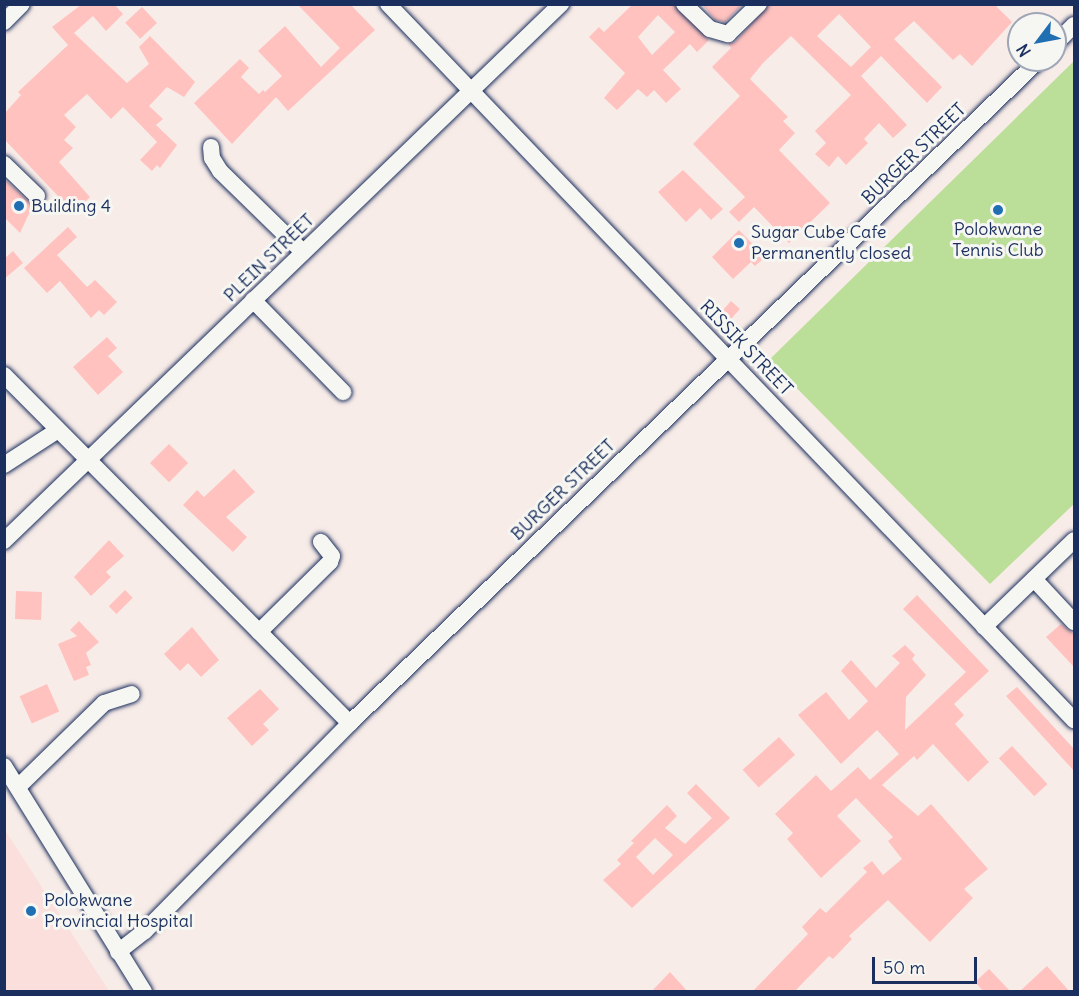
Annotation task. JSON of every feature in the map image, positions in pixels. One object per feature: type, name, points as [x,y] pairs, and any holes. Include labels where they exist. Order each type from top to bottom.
[{"type":"street","points":[[4,21],[22,4]]},
{"type":"street","name":"RISSIK STREET","points":[[388,4],[731,359],[1074,720]]},
{"type":"street","name":"PLEIN STREET","points":[[4,541],[561,4]]},
{"type":"street","points":[[684,4],[710,29],[728,34],[759,4]]},
{"type":"street","name":"BURGER STREET","points":[[118,952],[145,931],[350,723],[731,359],[1027,72]]},
{"type":"street","points":[[212,147],[212,158],[220,171],[303,252]]},
{"type":"street","points":[[4,164],[37,196]]},
{"type":"street","points":[[253,300],[343,392]]},
{"type":"street","points":[[4,375],[350,723]]},
{"type":"street","points":[[4,465],[58,430]]},
{"type":"street","points":[[984,627],[1074,540]]},
{"type":"street","points":[[259,632],[330,562],[332,556],[321,542]]},
{"type":"street","points":[[1034,579],[1074,622]]},
{"type":"street","points":[[18,787],[104,703],[132,694]]},
{"type":"street","points":[[4,766],[144,992]]},
{"type":"shaded area","name":"Polokwane Provincial Hospital","points":[[5,830],[109,991],[5,991]]},
{"type":"green space","name":"Polokwane Tennis Club","points":[[1074,61],[1074,504],[990,584],[769,360],[1063,72],[1067,72],[1067,68]]},
{"type":"building","points":[[82,4],[114,4],[123,14],[106,31],[93,16],[74,33],[127,83],[149,64],[139,47],[150,36],[195,82],[184,97],[167,87],[149,106],[163,119],[156,125],[177,145],[160,168],[157,165],[152,171],[140,160],[157,142],[123,107],[111,119],[87,94],[64,115],[76,127],[64,140],[73,148],[59,162],[90,197],[74,213],[4,139],[4,114],[21,95],[18,92],[68,45],[52,27]]},
{"type":"building","points":[[297,4],[350,4],[375,30],[288,111],[276,97],[232,144],[194,103],[240,59],[249,68],[241,77],[259,94],[263,90],[265,92],[282,76],[258,51],[285,26],[321,67],[340,48]]},
{"type":"building","points":[[633,4],[674,4],[709,40],[697,52],[690,44],[663,70],[681,89],[666,103],[654,90],[647,97],[638,89],[617,110],[604,98],[625,73],[589,37],[599,27],[604,32]],"holes":[[[658,15],[675,32],[652,55],[638,37]]]},
{"type":"building","points":[[702,4],[743,4],[725,22],[715,20]]},
{"type":"building","points":[[769,4],[994,4],[1007,17],[1007,28],[972,66],[960,54],[953,60],[914,21],[894,39],[942,87],[927,103],[881,56],[861,76],[907,125],[893,138],[879,123],[864,139],[868,143],[846,165],[838,156],[829,167],[815,154],[826,143],[815,131],[851,95],[791,36],[763,63],[750,79],[788,117],[783,121],[795,133],[779,150],[830,203],[789,243],[754,207],[739,222],[729,212],[745,197],[693,144],[740,96],[712,67],[731,48],[728,44],[735,42]],"holes":[[[839,14],[871,47],[851,67],[817,36]]]},
{"type":"building","points":[[142,7],[157,23],[140,39],[125,23]]},
{"type":"building","points":[[683,170],[723,209],[711,220],[700,208],[686,222],[658,192]]},
{"type":"building","name":"Building 4","points":[[4,179],[33,205],[20,233],[4,217]]},
{"type":"building","points":[[68,227],[77,237],[57,255],[87,287],[95,280],[117,302],[104,315],[99,310],[91,318],[60,281],[47,293],[24,268]]},
{"type":"building","name":"Sugar Cube Cafe Permanently closed","points":[[739,230],[765,257],[755,266],[751,262],[733,279],[712,257]]},
{"type":"building","points":[[13,251],[23,263],[4,279],[4,259]]},
{"type":"building","points":[[731,301],[740,309],[731,319],[722,311]]},
{"type":"building","points":[[107,337],[117,348],[108,356],[123,372],[98,395],[73,367]]},
{"type":"building","points":[[169,444],[188,463],[169,482],[150,463]]},
{"type":"building","points":[[234,469],[255,492],[226,517],[247,537],[233,552],[183,505],[197,490],[204,497]]},
{"type":"building","points":[[109,540],[124,556],[106,572],[111,577],[91,596],[74,577]]},
{"type":"building","points":[[125,590],[133,598],[117,614],[109,606]]},
{"type":"building","points":[[16,591],[42,592],[41,620],[15,619]]},
{"type":"building","points":[[917,595],[989,671],[954,704],[964,715],[955,724],[989,762],[968,782],[933,744],[917,760],[914,756],[882,785],[918,816],[931,804],[988,869],[964,889],[973,898],[930,942],[888,900],[849,936],[852,939],[833,959],[829,956],[794,992],[752,992],[808,934],[802,927],[820,908],[826,913],[867,872],[863,868],[872,861],[883,875],[902,859],[888,841],[893,837],[856,798],[837,816],[861,841],[821,878],[787,839],[793,833],[775,814],[816,775],[831,791],[858,767],[870,780],[899,754],[877,730],[841,764],[798,715],[826,692],[849,720],[868,701],[841,671],[851,660],[876,688],[900,663],[892,656],[905,645],[915,655],[912,659],[926,675],[906,697],[905,730],[966,672],[903,609]]},
{"type":"building","points":[[79,621],[99,642],[86,653],[91,665],[86,667],[89,675],[74,681],[58,644],[77,636],[70,630]]},
{"type":"building","points":[[1061,624],[1074,634],[1074,667],[1046,637]]},
{"type":"building","points":[[192,627],[219,660],[201,677],[188,663],[180,671],[164,654]]},
{"type":"building","points":[[47,684],[59,711],[32,724],[20,696]]},
{"type":"building","points":[[1017,687],[1074,749],[1074,771],[1006,696]]},
{"type":"building","points":[[260,689],[279,709],[263,724],[269,730],[252,746],[227,718]]},
{"type":"building","points":[[779,737],[795,755],[759,788],[743,770]]},
{"type":"building","points":[[1012,746],[1047,784],[1034,796],[999,758]]},
{"type":"building","points":[[696,784],[730,818],[632,908],[603,880],[621,864],[617,860],[634,843],[631,841],[667,805],[677,816],[665,828],[685,844],[712,818],[687,793]],"holes":[[[655,838],[673,855],[653,875],[636,857]]]},
{"type":"building","points":[[1047,966],[1070,992],[1019,992]]},
{"type":"building","points":[[989,969],[1011,992],[984,992],[975,982]]},
{"type":"building","points":[[670,972],[688,992],[651,992]]},
{"type":"place","name":"Building 4","points":[[19,206]]},
{"type":"place","name":"Polokwane Tennis Club","points":[[998,210]]},
{"type":"place","name":"Sugar Cube Cafe Permanently closed","points":[[739,243]]},
{"type":"place","name":"Polokwane Provincial Hospital","points":[[31,911]]}]
